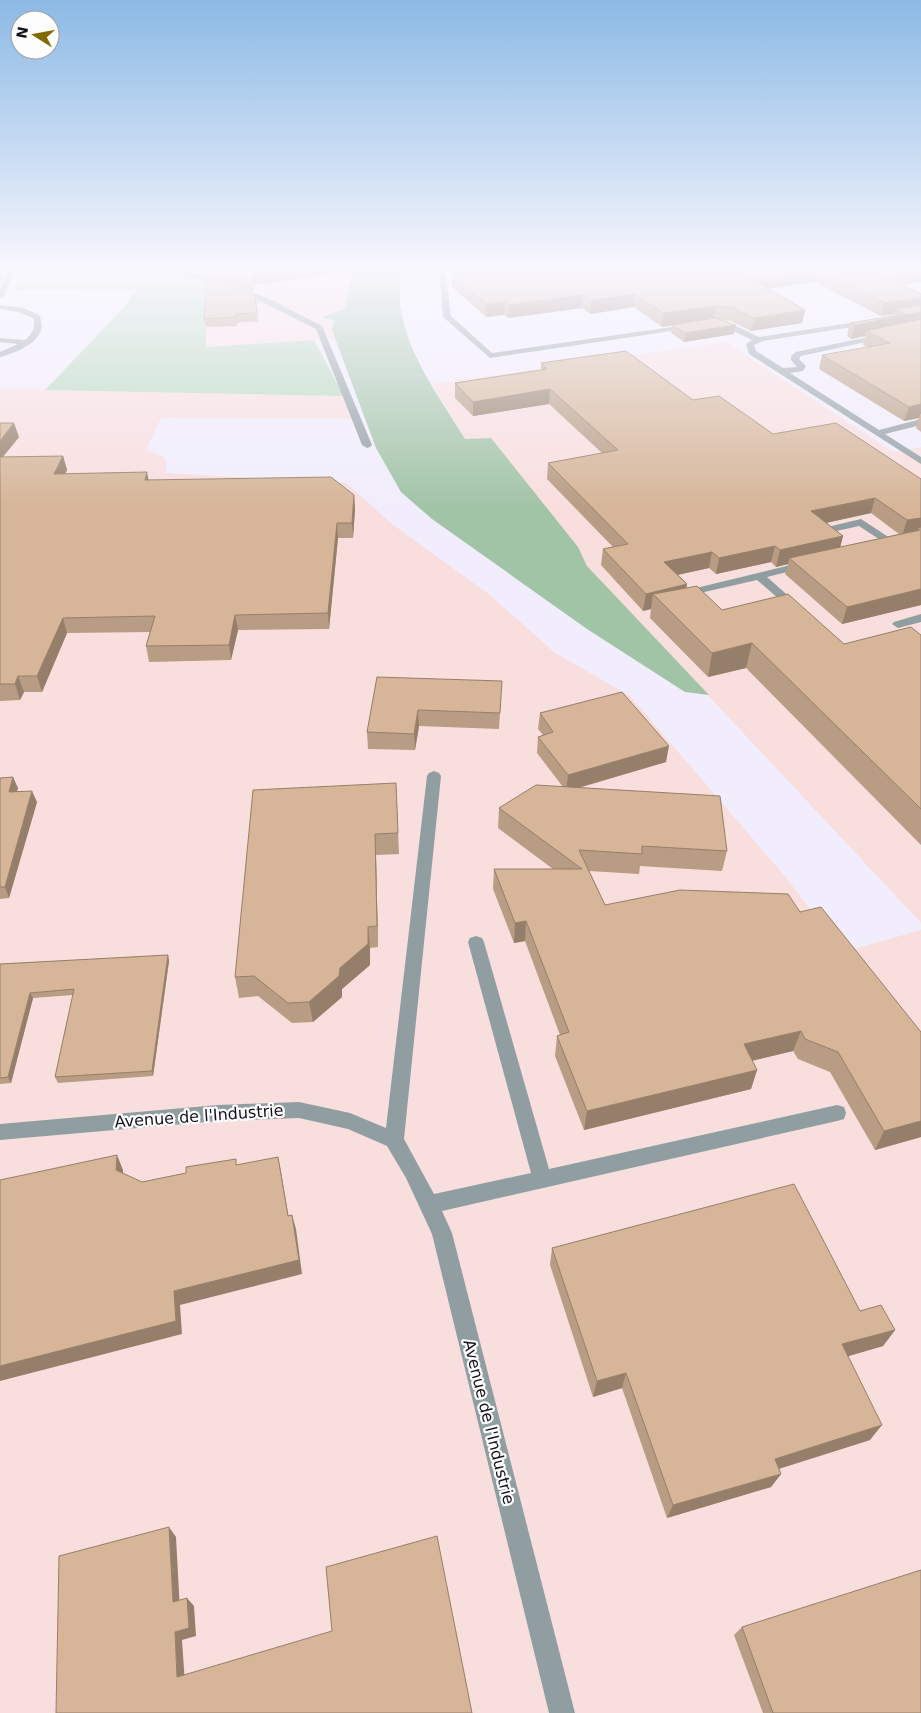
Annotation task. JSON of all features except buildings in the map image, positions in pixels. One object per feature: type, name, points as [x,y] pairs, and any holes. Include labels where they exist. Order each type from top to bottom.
[{"type":"street","points":[[0,355],[13,349]]},
{"type":"street","points":[[328,349],[367,445]]},
{"type":"street","points":[[482,349],[490,356],[538,349]]},
{"type":"street","points":[[751,349],[752,352],[921,461]]},
{"type":"street","points":[[782,371],[802,366],[795,360],[795,356],[823,349]]},
{"type":"street","points":[[878,433],[921,422]]},
{"type":"street","points":[[823,531],[861,522],[891,544]]},
{"type":"street","points":[[872,548],[921,537]]},
{"type":"street","points":[[685,606],[705,605],[692,592],[816,562]]},
{"type":"street","points":[[759,576],[807,618]]},
{"type":"street","points":[[770,605],[788,601]]},
{"type":"street","points":[[898,624],[921,618]]},
{"type":"street","points":[[394,1140],[434,776]]},
{"type":"street","points":[[476,942],[542,1179]]},
{"type":"street","name":"Avenue de l'Industrie","points":[[0,1132],[218,1113],[299,1110],[350,1121],[394,1140],[413,1172],[442,1233],[562,1713]]},
{"type":"street","points":[[428,1205],[837,1113]]},
{"type":"shaded area","points":[[677,349],[737,349],[893,452],[921,447],[921,923],[587,566],[578,547],[465,439],[432,384]]},
{"type":"shaded area","points":[[0,389],[344,396],[353,419],[161,418],[146,450],[164,457],[167,463],[166,473],[346,483],[392,524],[490,595],[554,652],[631,697],[784,875],[843,952],[921,930],[921,1713],[0,1713]]},
{"type":"green space","points":[[84,349],[319,349],[344,396],[45,390]]},
{"type":"green space","points":[[339,349],[413,349],[428,380],[465,439],[491,438],[578,547],[587,566],[709,695],[685,692],[587,629],[432,519],[401,492],[376,448]]}]
